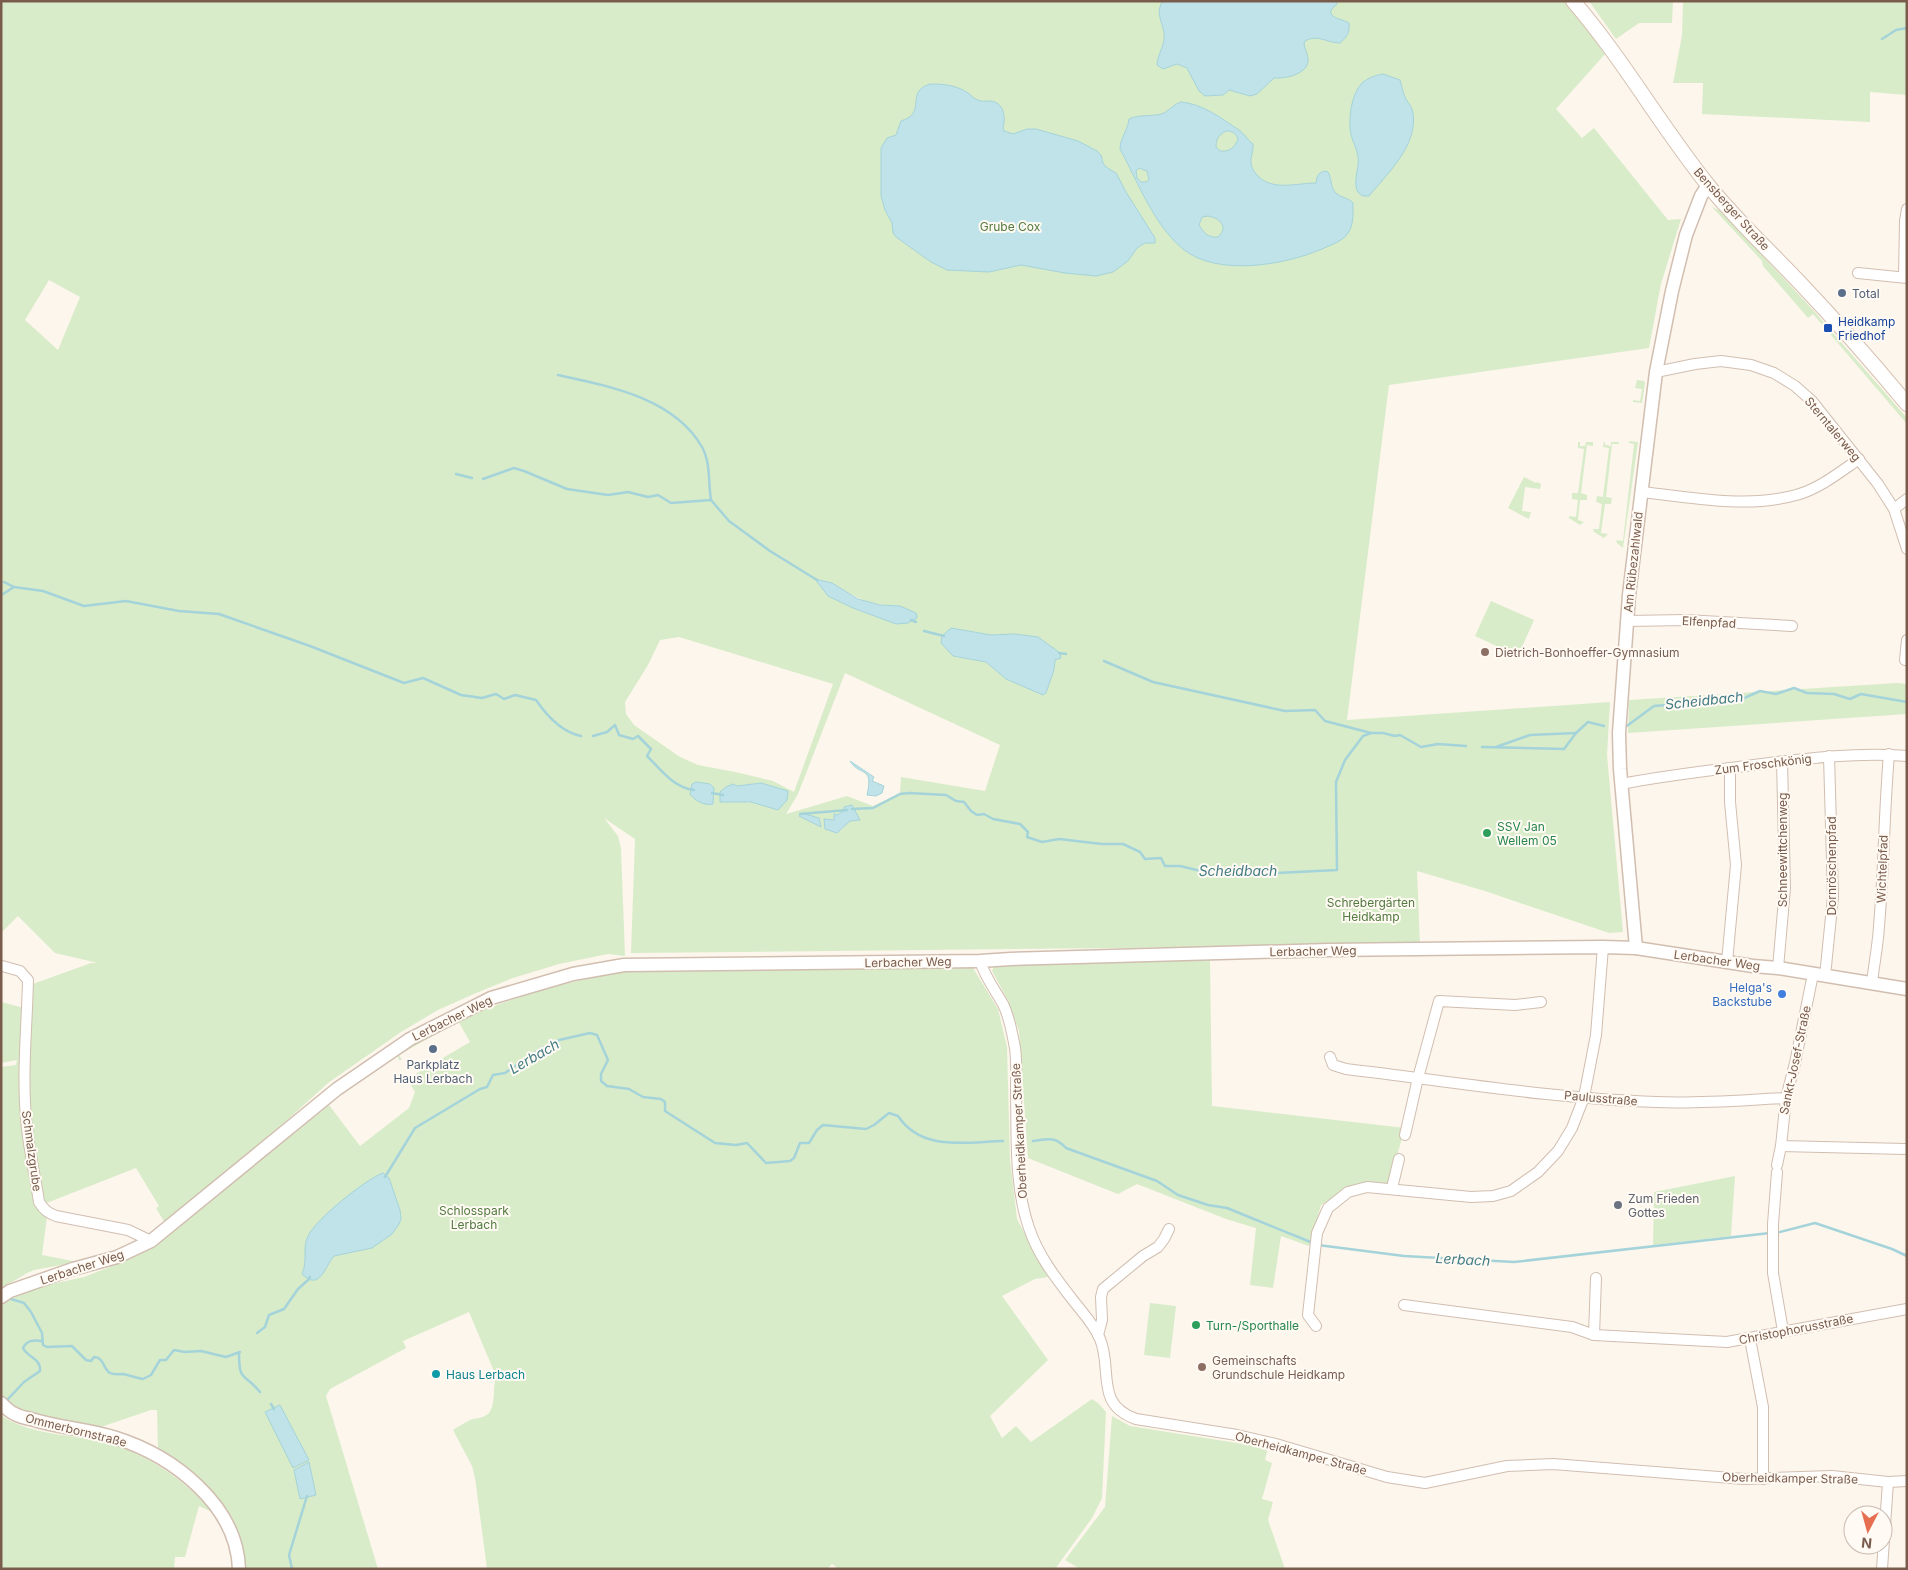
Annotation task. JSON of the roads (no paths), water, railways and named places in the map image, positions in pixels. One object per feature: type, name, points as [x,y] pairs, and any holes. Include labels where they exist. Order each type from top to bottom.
[{"type":"main road","name":"Bensberger Straße","points":[[1573,1],[1617,56],[1708,185],[1815,299],[1907,404]]},
{"type":"street","name":"Am Rübezahlwald","points":[[1636,948],[1619,712],[1627,621],[1656,372],[1672,291],[1686,235],[1701,196],[1708,185]]},
{"type":"street","points":[[1858,273],[1905,277],[1905,221],[1907,208]]},
{"type":"street","name":"Sterntalerweg","points":[[1656,372],[1721,361],[1750,365],[1774,373],[1795,386],[1812,401],[1878,484],[1894,509],[1907,549]]},
{"type":"street","points":[[1641,492],[1738,502],[1764,501],[1797,495],[1817,486],[1859,459]]},
{"type":"street","points":[[1894,509],[1907,499]]},
{"type":"street","name":"Elfenpfad","points":[[1627,621],[1685,620],[1792,626]]},
{"type":"street","points":[[1905,660],[1907,640]]},
{"type":"street","name":"Zum Froschkönig","points":[[1625,784],[1664,776],[1828,756],[1889,754],[1907,756]]},
{"type":"street","name":"Wichtelpfad","points":[[1872,983],[1879,928],[1883,872],[1883,825],[1889,754]]},
{"type":"street","name":"Dornröschenpfad","points":[[1819,975],[1833,898],[1828,756]]},
{"type":"street","name":"Schneewittchenweg","points":[[1778,968],[1785,888],[1782,761]]},
{"type":"street","points":[[1727,962],[1736,865],[1730,802],[1730,768]]},
{"type":"street","points":[[1316,1326],[1308,1315],[1314,1246],[1317,1233],[1328,1208],[1348,1192],[1368,1187],[1471,1197],[1494,1196],[1511,1191],[1538,1172],[1558,1151],[1572,1128],[1584,1097],[1596,1035],[1602,947]]},
{"type":"street","name":"Lerbacher Weg","points":[[1,1297],[10,1291],[73,1269],[117,1257],[151,1241],[344,1084],[410,1039],[492,998],[573,974],[624,965],[980,961],[1011,958],[1329,950],[1602,947],[1636,948],[1907,989]]},
{"type":"street","name":"Oberheidkamper Straße","points":[[980,961],[983,971],[1003,1005],[1011,1026],[1015,1051],[1019,1182],[1029,1228],[1038,1249],[1052,1273],[1089,1320],[1098,1335],[1103,1350],[1107,1387],[1111,1402],[1127,1416],[1136,1419],[1237,1434],[1406,1481],[1433,1482],[1491,1468],[1553,1464],[1763,1479],[1832,1476],[1888,1482],[1907,1481]]},
{"type":"street","name":"Schmalzgrube","points":[[2,966],[20,971],[28,980],[24,1066],[26,1117],[29,1147],[42,1207],[47,1213],[56,1216],[128,1230],[151,1241]]},
{"type":"street","name":"Sankt-Josef-Straße","points":[[1783,1331],[1774,1273],[1773,1234],[1777,1169],[1786,1098],[1819,975]]},
{"type":"street","points":[[1405,1135],[1439,1001],[1515,1005],[1541,1002]]},
{"type":"street","name":"Paulusstraße","points":[[1330,1057],[1333,1065],[1346,1069],[1584,1097],[1656,1102],[1726,1102],[1786,1098]]},
{"type":"street","points":[[1781,1146],[1905,1150]]},
{"type":"street","points":[[1392,1188],[1399,1159]]},
{"type":"street","points":[[1098,1335],[1102,1320],[1101,1297],[1103,1289],[1143,1256],[1158,1247],[1169,1229]]},
{"type":"street","points":[[1594,1335],[1596,1278]]},
{"type":"street","name":"Christophorusstraße","points":[[1404,1306],[1572,1327],[1594,1335],[1727,1342],[1907,1309]]},
{"type":"street","points":[[1750,1339],[1764,1407],[1763,1479]]},
{"type":"street","name":"Ommerbornstraße","points":[[1,1403],[13,1414],[43,1423],[116,1438],[160,1458],[206,1494],[218,1510],[229,1526],[238,1553],[239,1569]]},
{"type":"street","points":[[1882,1569],[1888,1482]]},
{"type":"water","points":[[1163,1],[1337,1],[1337,4],[1331,10],[1331,14],[1349,23],[1349,30],[1346,37],[1340,43],[1317,38],[1308,39],[1304,42],[1308,58],[1305,68],[1301,72],[1284,78],[1274,78],[1257,94],[1250,96],[1229,90],[1223,95],[1205,96],[1199,91],[1187,68],[1177,64],[1163,69],[1157,65],[1164,37],[1159,13]]},
{"type":"water","points":[[1383,74],[1400,80],[1405,97],[1413,111],[1413,125],[1406,147],[1393,168],[1369,196],[1363,196],[1359,193],[1356,184],[1358,157],[1350,129],[1351,108],[1355,94],[1362,83],[1372,77]]},
{"type":"water","points":[[930,84],[954,87],[963,90],[979,101],[995,102],[1003,111],[1004,131],[1013,134],[1027,129],[1036,129],[1078,141],[1097,151],[1101,155],[1106,167],[1116,173],[1155,238],[1155,243],[1145,243],[1137,248],[1128,261],[1113,272],[1096,276],[1065,273],[1021,265],[989,272],[947,270],[931,262],[896,237],[881,196],[881,148],[887,138],[896,135],[901,121],[913,113],[918,92]]},
{"type":"water","points":[[1181,102],[1189,103],[1219,116],[1241,132],[1253,144],[1251,164],[1256,174],[1262,180],[1276,185],[1316,183],[1319,174],[1325,171],[1328,172],[1335,192],[1353,203],[1352,222],[1346,236],[1340,241],[1307,255],[1251,266],[1232,266],[1214,263],[1197,258],[1183,249],[1172,239],[1155,215],[1120,149],[1129,119],[1161,114]],"holes":[[[1226,131],[1234,133],[1238,139],[1231,149],[1220,151],[1216,147],[1217,139]],[[1139,168],[1147,171],[1149,180],[1141,182],[1137,178],[1136,171]],[[1202,217],[1212,217],[1222,223],[1223,230],[1218,237],[1209,236],[1203,230],[1199,225]]]},
{"type":"water","points":[[815,579],[832,583],[858,599],[880,605],[900,606],[916,613],[917,618],[908,623],[896,624],[853,608],[828,596]]},
{"type":"water","points":[[951,628],[991,635],[1015,634],[1038,637],[1060,653],[1061,658],[1055,660],[1054,670],[1046,693],[1043,695],[1006,679],[986,662],[953,656],[941,643],[942,636]]},
{"type":"water","points":[[850,761],[874,777],[872,781],[884,786],[882,793],[876,796],[867,795],[869,779],[867,775]]},
{"type":"water","points":[[696,782],[710,784],[714,788],[713,804],[700,802],[690,794],[692,784]]},
{"type":"water","points":[[761,783],[788,791],[787,800],[778,810],[751,802],[720,802],[720,792],[726,787],[733,784],[737,786]]},
{"type":"water","points":[[852,805],[860,820],[850,821],[837,833],[825,829],[824,819],[834,820],[834,814],[837,815],[844,811],[844,807]]},
{"type":"water","points":[[802,813],[819,818],[821,827],[799,816]]},
{"type":"water","points":[[383,1173],[389,1178],[400,1210],[401,1219],[392,1234],[372,1248],[334,1256],[318,1279],[308,1279],[302,1274],[308,1236],[321,1220],[342,1200],[365,1183]]},
{"type":"water","points":[[280,1405],[309,1460],[293,1468],[265,1412]]},
{"type":"water","points":[[309,1462],[316,1495],[300,1499],[294,1470]]},
{"type":"waterway","points":[[1882,39],[1896,30],[1907,28]]},
{"type":"waterway","points":[[558,375],[598,384],[639,397],[675,417],[690,430],[705,453],[711,500]]},
{"type":"waterway","points":[[483,479],[514,468],[567,489],[608,495],[628,492],[648,497],[658,495],[671,503],[711,500],[729,521],[770,551],[817,580]]},
{"type":"waterway","points":[[456,474],[472,478]]},
{"type":"waterway","points":[[4,582],[14,587],[43,591],[84,606],[126,601],[179,611],[219,614],[310,646],[404,683],[423,678],[461,695],[482,698],[496,694],[504,699],[515,695],[536,700],[545,712],[561,727],[581,736]]},
{"type":"waterway","points":[[3,594],[14,587]]},
{"type":"waterway","points":[[911,620],[916,622]]},
{"type":"waterway","points":[[924,631],[944,636]]},
{"type":"waterway","points":[[1059,653],[1066,654]]},
{"type":"waterway","points":[[1104,661],[1153,682],[1285,711],[1315,710],[1325,721],[1371,733]]},
{"type":"waterway","name":"Scheidbach","points":[[1624,728],[1654,706],[1693,703],[1708,698],[1723,700],[1734,697],[1742,699],[1760,691],[1776,694],[1794,688],[1807,693],[1834,694],[1850,699],[1861,694],[1907,702]]},
{"type":"waterway","name":"Scheidbach","points":[[1482,747],[1564,749],[1576,733],[1588,722],[1604,726]]},
{"type":"waterway","points":[[593,736],[607,732],[615,725],[619,735],[633,739],[638,736],[651,749],[647,756],[663,772],[680,786],[694,790]]},
{"type":"waterway","name":"Scheidbach","points":[[852,809],[873,808],[900,794],[946,795],[956,801],[964,802],[977,815],[984,814],[993,819],[1020,824],[1028,832],[1027,837],[1042,842],[1059,839],[1102,844],[1123,844],[1140,852],[1145,859],[1161,858],[1165,866],[1180,866],[1205,872],[1251,869],[1277,873],[1337,870],[1336,782],[1345,760],[1363,736],[1371,733],[1400,735],[1421,747],[1438,744],[1466,746]]},
{"type":"waterway","name":"Scheidbach","points":[[1496,747],[1530,735],[1576,733]]},
{"type":"waterway","points":[[712,793],[723,795]]},
{"type":"waterway","name":"Scheidbach","points":[[800,814],[847,810]]},
{"type":"waterway","name":"Lerbach","points":[[385,1177],[415,1128],[480,1089],[487,1087],[493,1075],[505,1073],[542,1048],[552,1046],[559,1040],[590,1033],[597,1035],[608,1060],[601,1074],[601,1081],[607,1086],[629,1089],[643,1097],[661,1099],[665,1102],[665,1111],[715,1143],[736,1145],[747,1143],[766,1163],[790,1161],[794,1158],[800,1143],[809,1143],[817,1130],[823,1125],[866,1129],[889,1113],[898,1116],[919,1135],[932,1140],[960,1143],[1003,1141]]},
{"type":"waterway","name":"Lerbach","points":[[1033,1141],[1055,1140],[1066,1148],[1157,1181],[1178,1195],[1208,1205],[1227,1208],[1313,1243]]},
{"type":"waterway","name":"Lerbach","points":[[1776,1233],[1815,1223],[1892,1249],[1907,1256]]},
{"type":"waterway","name":"Lerbach","points":[[1318,1245],[1404,1256],[1514,1262],[1770,1233]]},
{"type":"waterway","name":"Lerbach","points":[[257,1333],[265,1327],[269,1315],[284,1309],[298,1289],[310,1277]]},
{"type":"waterway","name":"Lerbach","points":[[11,1299],[24,1303],[31,1312],[42,1333],[43,1345],[47,1347],[72,1346],[86,1360],[91,1361],[94,1357],[100,1359],[108,1371],[113,1374],[123,1374],[143,1379],[151,1375],[160,1360],[166,1360],[174,1350],[185,1352],[201,1351],[226,1357],[240,1352]]},
{"type":"waterway","points":[[8,1399],[24,1382],[40,1371],[38,1363],[23,1348],[30,1341],[41,1341]]},
{"type":"waterway","points":[[239,1353],[241,1373],[260,1392]]},
{"type":"waterway","points":[[271,1404],[274,1409]]},
{"type":"waterway","points":[[292,1569],[289,1555],[307,1496]]},
{"type":"place","name":"Total","points":[[1842,293]]},
{"type":"place","name":"Heidkamp Friedhof","points":[[1828,328]]},
{"type":"place","name":"Dietrich-Bonhoeffer-Gymnasium","points":[[1485,652]]},
{"type":"place","name":"SSV Jan Wellem 05","points":[[1487,833]]},
{"type":"place","name":"Helga's Backstube","points":[[1782,994]]},
{"type":"place","name":"Parkplatz Haus Lerbach","points":[[433,1049]]},
{"type":"place","name":"Zum Frieden Gottes","points":[[1618,1205]]},
{"type":"place","name":"Turn-/Sporthalle","points":[[1196,1325]]},
{"type":"place","name":"Gemeinschafts Grundschule Heidkamp","points":[[1202,1367]]},
{"type":"place","name":"Haus Lerbach","points":[[436,1374]]},
{"type":"park label","name":"Grube Cox","points":[[1010,226]]},
{"type":"park label","name":"Schrebergärten Heidkamp","points":[[1371,909]]},
{"type":"park label","name":"Schlosspark Lerbach","points":[[474,1217]]}]
